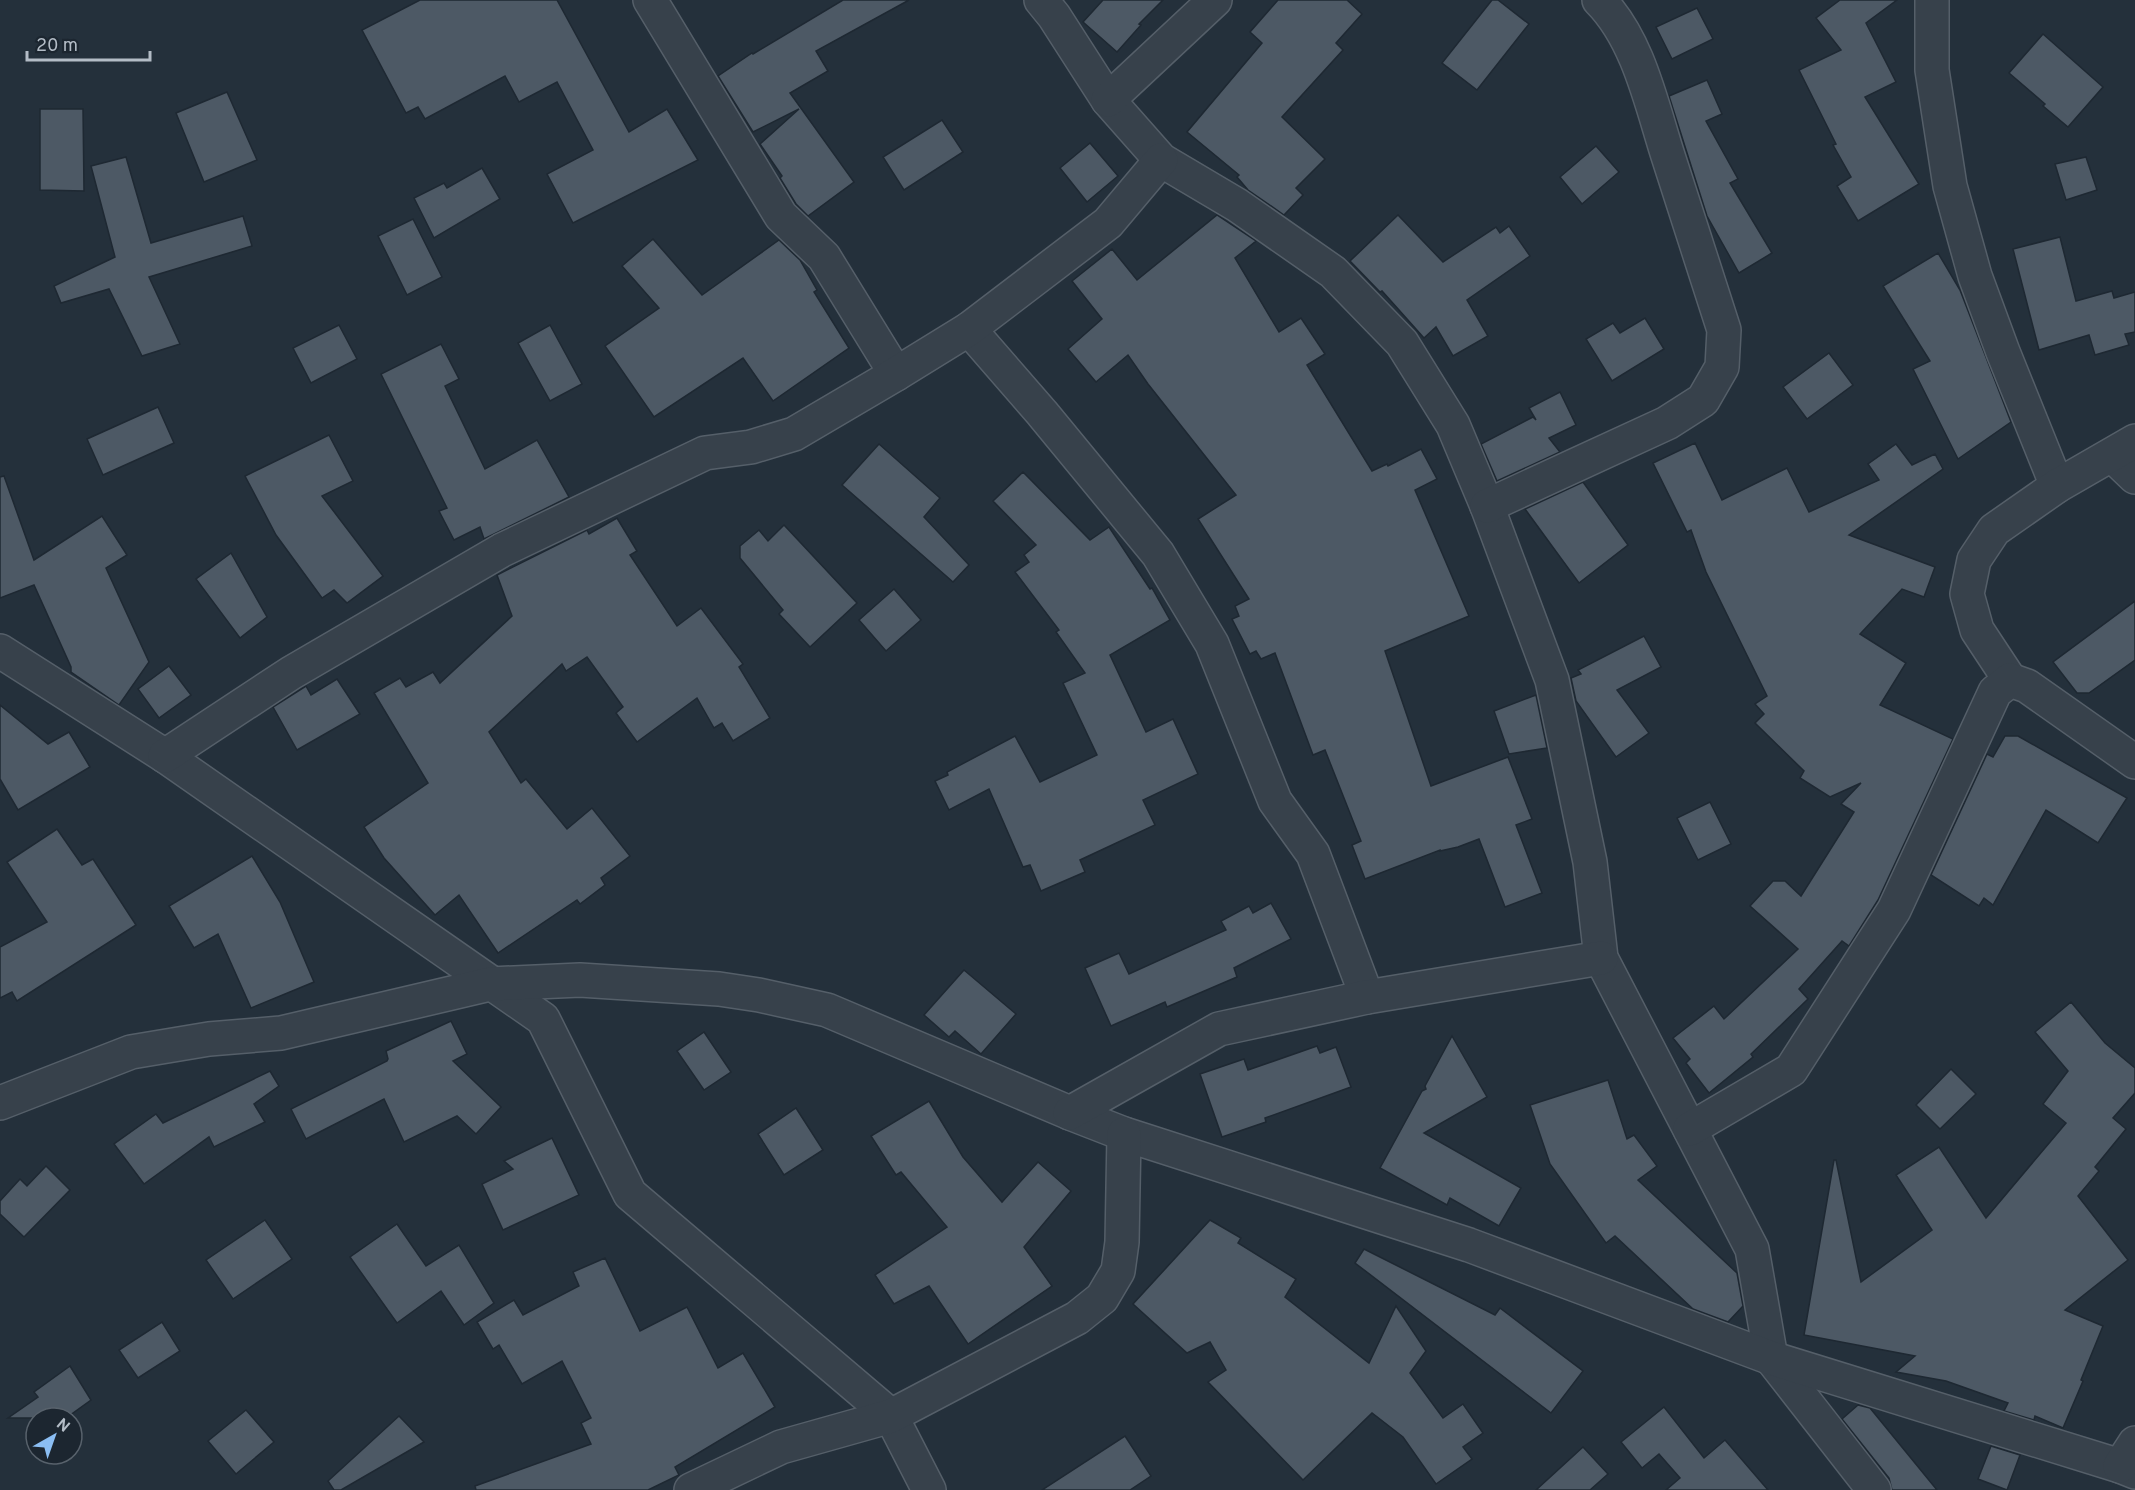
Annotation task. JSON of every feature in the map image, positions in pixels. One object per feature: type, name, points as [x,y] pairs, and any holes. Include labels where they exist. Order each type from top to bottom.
[{"type":"street","points":[[650,0],[781,216],[824,257],[896,374]]},
{"type":"street","points":[[1041,0],[1108,100],[1161,160],[1237,205],[1333,272],[1402,343],[1453,425],[1487,506],[1551,680],[1590,862],[1601,958],[1752,1249],[1771,1358],[1874,1490]]},
{"type":"street","points":[[1108,100],[1215,0]]},
{"type":"street","points":[[1487,506],[1667,423],[1703,400],[1722,367],[1724,330],[1651,101],[1632,47],[1599,0]]},
{"type":"street","points":[[1932,0],[1932,70],[1950,186],[1979,287],[2057,486]]},
{"type":"street","points":[[165,756],[291,673],[502,550],[705,453],[751,447],[794,434],[896,374],[969,329],[1108,223],[1161,160]]},
{"type":"street","points":[[969,329],[1042,413],[1158,554],[1212,644],[1275,801],[1313,854],[1367,997]]},
{"type":"street","points":[[2127,458],[2057,486],[1994,530],[1974,560],[1967,594],[1977,630],[2010,680],[2027,686],[2135,762]]},
{"type":"street","points":[[0,651],[165,756],[543,1019],[630,1194],[891,1416],[929,1490]]},
{"type":"street","points":[[1690,1129],[1791,1070],[1894,910],[1995,692],[2010,680]]},
{"type":"street","points":[[1070,1113],[1219,1029],[1367,997],[1601,958]]},
{"type":"street","points":[[0,1103],[131,1052],[209,1039],[282,1033],[490,984],[580,980],[719,989],[759,995],[827,1010],[1124,1134],[1469,1245],[1771,1358],[2130,1460]]},
{"type":"street","points":[[691,1490],[781,1446],[891,1416],[1077,1318],[1101,1298],[1118,1270],[1122,1242],[1124,1134]]},
{"type":"building","points":[[420,0],[557,0],[629,132],[667,109],[698,160],[573,223],[547,174],[593,150],[557,82],[519,102],[505,76],[425,119],[418,107],[406,113],[362,30]]},
{"type":"building","points":[[843,0],[909,0],[816,51],[828,71],[790,93],[854,182],[808,216],[796,204],[780,178],[782,176],[760,144],[799,109],[753,132],[718,76],[752,53]]},
{"type":"building","points":[[1103,0],[1163,0],[1139,24],[1141,25],[1117,52],[1083,22]]},
{"type":"building","points":[[1278,0],[1347,0],[1362,14],[1336,43],[1343,50],[1282,117],[1325,159],[1296,188],[1303,195],[1284,215],[1248,190],[1237,177],[1239,175],[1187,132],[1262,43],[1250,32]]},
{"type":"building","points":[[1492,0],[1498,0],[1529,24],[1477,90],[1442,63]]},
{"type":"building","points":[[1840,0],[1897,0],[1866,23],[1896,82],[1865,97],[1919,184],[1858,221],[1837,186],[1851,177],[1833,145],[1836,144],[1799,70],[1841,50],[1816,18]]},
{"type":"building","points":[[1697,8],[1713,39],[1672,59],[1656,27]]},
{"type":"building","points":[[2043,34],[2103,87],[2068,127],[2009,73]]},
{"type":"building","points":[[1707,80],[1722,114],[1706,121],[1738,179],[1730,183],[1772,253],[1739,273],[1707,216],[1669,96]]},
{"type":"building","points":[[227,92],[257,160],[204,182],[176,113]]},
{"type":"building","points":[[40,109],[83,109],[84,191],[40,190]]},
{"type":"building","points":[[942,120],[963,152],[904,190],[883,157]]},
{"type":"building","points":[[1090,143],[1118,176],[1087,202],[1060,168]]},
{"type":"building","points":[[1596,146],[1619,172],[1582,204],[1560,177]]},
{"type":"building","points":[[126,157],[151,243],[243,216],[252,246],[149,277],[180,344],[142,356],[109,289],[61,303],[54,286],[115,257],[91,166]]},
{"type":"building","points":[[2086,157],[2097,190],[2066,200],[2055,164]]},
{"type":"building","points":[[482,168],[500,199],[434,238],[414,198],[444,183],[447,188]]},
{"type":"building","points":[[1217,215],[1256,241],[1235,258],[1279,332],[1301,318],[1325,354],[1307,365],[1372,471],[1387,464],[1388,466],[1421,449],[1437,479],[1415,490],[1469,616],[1385,651],[1431,786],[1508,757],[1532,819],[1516,825],[1542,893],[1505,907],[1479,839],[1458,847],[1440,850],[1365,879],[1352,845],[1361,841],[1325,750],[1313,755],[1275,653],[1261,659],[1256,651],[1250,654],[1232,619],[1239,616],[1235,606],[1249,599],[1198,519],[1236,495],[1148,384],[1128,355],[1096,382],[1068,349],[1102,319],[1072,281],[1112,249],[1137,280]]},
{"type":"building","points":[[1398,215],[1443,262],[1496,227],[1500,233],[1509,226],[1530,256],[1467,300],[1488,336],[1453,356],[1436,327],[1424,338],[1382,291],[1380,292],[1350,261]]},
{"type":"building","points":[[413,219],[442,277],[407,295],[378,236]]},
{"type":"building","points":[[2060,237],[2076,301],[2112,291],[2114,298],[2135,292],[2135,332],[2125,334],[2129,345],[2095,355],[2089,335],[2039,350],[2013,249]]},
{"type":"building","points":[[653,239],[702,295],[779,240],[800,260],[817,290],[814,292],[849,348],[773,401],[743,358],[654,417],[605,346],[659,308],[622,266]]},
{"type":"building","points":[[1938,253],[1960,290],[2011,422],[1958,459],[1913,369],[1930,361],[1883,286]]},
{"type":"building","points":[[1645,318],[1664,349],[1612,381],[1586,339],[1613,323],[1620,333]]},
{"type":"building","points":[[339,325],[357,359],[311,383],[293,348]]},
{"type":"building","points":[[550,325],[582,384],[550,401],[518,343]]},
{"type":"building","points":[[441,344],[459,379],[445,386],[485,469],[537,440],[569,497],[484,539],[480,527],[454,540],[439,511],[447,508],[381,374]]},
{"type":"building","points":[[1829,353],[1853,385],[1807,419],[1783,387]]},
{"type":"building","points":[[1560,392],[1576,425],[1549,438],[1560,452],[1497,481],[1481,444],[1533,417],[1536,420],[1529,408]]},
{"type":"building","points":[[158,407],[174,443],[103,475],[87,439]]},
{"type":"building","points":[[329,435],[353,481],[322,496],[383,576],[347,603],[334,590],[322,598],[276,535],[245,476]]},
{"type":"building","points":[[1695,443],[1722,500],[1787,468],[1809,512],[1879,480],[1868,464],[1896,444],[1912,465],[1935,454],[1943,469],[1849,535],[1935,567],[1924,597],[1902,589],[1860,634],[1906,663],[1880,705],[1953,739],[1878,900],[1849,946],[1842,941],[1799,989],[1808,999],[1751,1054],[1753,1057],[1709,1093],[1686,1063],[1690,1059],[1673,1038],[1714,1006],[1724,1019],[1798,949],[1750,906],[1773,881],[1785,881],[1801,896],[1854,812],[1841,804],[1861,783],[1830,797],[1800,778],[1804,771],[1755,723],[1764,714],[1755,704],[1767,696],[1706,572],[1691,530],[1687,532],[1653,463]]},
{"type":"building","points":[[879,444],[940,498],[924,517],[969,565],[953,582],[842,485]]},
{"type":"building","points":[[1023,472],[1090,540],[1109,527],[1150,589],[1152,588],[1170,620],[1110,655],[1146,732],[1173,719],[1198,774],[1143,800],[1155,825],[1080,860],[1085,872],[1041,891],[1030,865],[1023,867],[989,789],[949,810],[935,781],[948,775],[947,772],[1015,736],[1040,782],[1097,755],[1063,683],[1085,673],[1056,632],[1059,630],[1015,572],[1029,562],[1024,555],[1036,545],[993,501]]},
{"type":"building","points":[[4,476],[34,560],[102,516],[127,555],[106,568],[149,662],[119,705],[71,672],[71,667],[34,585],[0,598],[0,477]]},
{"type":"building","points":[[1583,482],[1628,545],[1579,583],[1525,509]]},
{"type":"building","points":[[617,518],[637,551],[630,555],[677,626],[701,608],[743,664],[739,667],[770,718],[733,741],[722,723],[714,728],[697,698],[637,742],[616,713],[623,707],[587,657],[566,671],[562,664],[489,732],[521,783],[526,779],[567,829],[592,808],[630,856],[601,878],[605,885],[580,904],[577,900],[498,953],[459,895],[435,915],[384,858],[364,827],[428,783],[374,693],[400,678],[406,687],[433,672],[440,683],[512,616],[497,575],[587,530],[589,534]]},
{"type":"building","points":[[784,525],[857,603],[810,647],[779,614],[783,610],[740,558],[740,546],[759,530],[768,541]]},
{"type":"building","points":[[231,553],[267,617],[240,638],[196,579]]},
{"type":"building","points":[[894,589],[921,620],[886,651],[859,620]]},
{"type":"building","points":[[2135,601],[2135,660],[2089,693],[2077,693],[2053,662]]},
{"type":"building","points":[[1644,636],[1661,667],[1617,690],[1649,733],[1616,757],[1576,701],[1571,678],[1581,674],[1578,670]]},
{"type":"building","points":[[169,666],[191,695],[159,718],[138,689]]},
{"type":"building","points":[[337,679],[360,714],[297,750],[273,707],[306,686],[311,695]]},
{"type":"building","points":[[1536,695],[1547,748],[1509,754],[1494,711]]},
{"type":"building","points":[[0,705],[48,744],[69,732],[90,767],[18,810],[0,779]]},
{"type":"building","points":[[2005,736],[2018,736],[2127,798],[2098,843],[2046,810],[1993,905],[1984,898],[1979,906],[1931,875],[1987,754],[1993,757]]},
{"type":"building","points":[[1710,802],[1731,844],[1698,860],[1677,818]]},
{"type":"building","points":[[57,829],[82,865],[93,859],[136,925],[17,1001],[12,992],[0,998],[0,947],[47,922],[7,862]]},
{"type":"building","points":[[252,856],[280,902],[314,982],[251,1008],[218,934],[194,948],[169,906]]},
{"type":"building","points":[[1271,903],[1291,939],[1234,968],[1237,977],[1167,1007],[1165,1002],[1111,1026],[1085,968],[1119,953],[1129,974],[1226,930],[1221,921],[1249,906],[1253,913]]},
{"type":"building","points":[[964,970],[1016,1014],[981,1054],[955,1031],[949,1037],[924,1015]]},
{"type":"building","points":[[2071,1002],[2105,1043],[2135,1068],[2135,1093],[2113,1118],[2126,1129],[2095,1167],[2099,1171],[2078,1196],[2128,1260],[2065,1310],[2103,1326],[2063,1428],[2035,1416],[2034,1420],[2004,1411],[2008,1403],[1946,1381],[1896,1372],[1915,1356],[1804,1335],[1834,1160],[1836,1160],[1861,1282],[1932,1230],[1896,1175],[1939,1147],[1986,1218],[2066,1123],[2043,1104],[2068,1071],[2035,1032]]},
{"type":"building","points":[[451,1021],[467,1054],[453,1061],[501,1107],[476,1134],[457,1116],[404,1142],[384,1099],[306,1139],[291,1109],[387,1061],[386,1051]]},
{"type":"building","points":[[704,1032],[731,1072],[704,1090],[677,1051]]},
{"type":"building","points":[[1452,1036],[1487,1097],[1424,1133],[1521,1188],[1499,1226],[1450,1198],[1447,1205],[1380,1168],[1422,1091],[1426,1089],[1425,1086]]},
{"type":"building","points":[[1317,1046],[1320,1053],[1336,1047],[1351,1087],[1265,1118],[1266,1122],[1222,1137],[1200,1074],[1244,1059],[1248,1070]]},
{"type":"building","points":[[1951,1069],[1976,1094],[1940,1129],[1916,1105]]},
{"type":"building","points":[[270,1071],[279,1086],[254,1104],[265,1122],[214,1147],[209,1137],[144,1184],[114,1144],[156,1114],[163,1123]]},
{"type":"building","points":[[1608,1080],[1627,1139],[1634,1135],[1657,1166],[1638,1180],[1737,1273],[1743,1306],[1728,1322],[1693,1309],[1615,1236],[1606,1243],[1550,1164],[1530,1105]]},
{"type":"building","points":[[929,1101],[963,1157],[1002,1202],[1038,1162],[1071,1191],[1024,1247],[1052,1286],[968,1344],[929,1286],[894,1304],[875,1275],[947,1227],[901,1172],[896,1175],[871,1136]]},
{"type":"building","points":[[796,1108],[823,1150],[784,1175],[758,1134]]},
{"type":"building","points":[[552,1138],[579,1195],[503,1230],[482,1184],[513,1169],[504,1161]]},
{"type":"building","points":[[46,1166],[70,1190],[24,1237],[0,1214],[0,1201],[20,1179],[27,1186]]},
{"type":"building","points":[[265,1220],[292,1259],[233,1299],[206,1260]]},
{"type":"building","points":[[1210,1220],[1241,1238],[1238,1243],[1296,1279],[1285,1297],[1369,1363],[1396,1306],[1426,1351],[1410,1373],[1443,1418],[1463,1404],[1483,1433],[1463,1447],[1472,1459],[1436,1484],[1403,1437],[1372,1413],[1303,1480],[1208,1382],[1226,1370],[1210,1342],[1187,1353],[1133,1304]]},
{"type":"building","points":[[397,1224],[426,1266],[459,1245],[494,1303],[464,1325],[441,1291],[397,1323],[350,1257]]},
{"type":"building","points":[[1364,1249],[1495,1315],[1500,1308],[1583,1371],[1551,1413],[1355,1263]]},
{"type":"building","points":[[605,1258],[640,1331],[687,1307],[718,1368],[743,1353],[775,1407],[675,1467],[679,1475],[648,1490],[476,1490],[475,1486],[591,1444],[581,1423],[591,1418],[562,1361],[522,1384],[499,1345],[493,1349],[477,1322],[514,1300],[523,1315],[579,1286],[573,1272]]},
{"type":"building","points":[[162,1322],[180,1351],[138,1378],[119,1350]]},
{"type":"building","points":[[70,1366],[91,1400],[83,1406],[25,1406],[38,1397],[34,1392]]},
{"type":"building","points":[[1858,1405],[1870,1408],[1937,1490],[1892,1490],[1889,1478],[1842,1419]]},
{"type":"building","points":[[24,1407],[24,1418],[8,1418]]},
{"type":"building","points":[[1664,1407],[1704,1458],[1725,1440],[1768,1490],[1666,1490],[1680,1478],[1659,1454],[1642,1468],[1621,1442]]},
{"type":"building","points":[[246,1410],[274,1442],[236,1474],[208,1441]]},
{"type":"building","points":[[399,1416],[424,1442],[341,1490],[334,1490],[328,1481]]},
{"type":"building","points":[[1125,1436],[1151,1476],[1130,1490],[1042,1490]]},
{"type":"building","points":[[1991,1446],[2020,1455],[2007,1490],[1978,1479]]},
{"type":"building","points":[[1583,1447],[1608,1474],[1590,1490],[1536,1490]]}]
